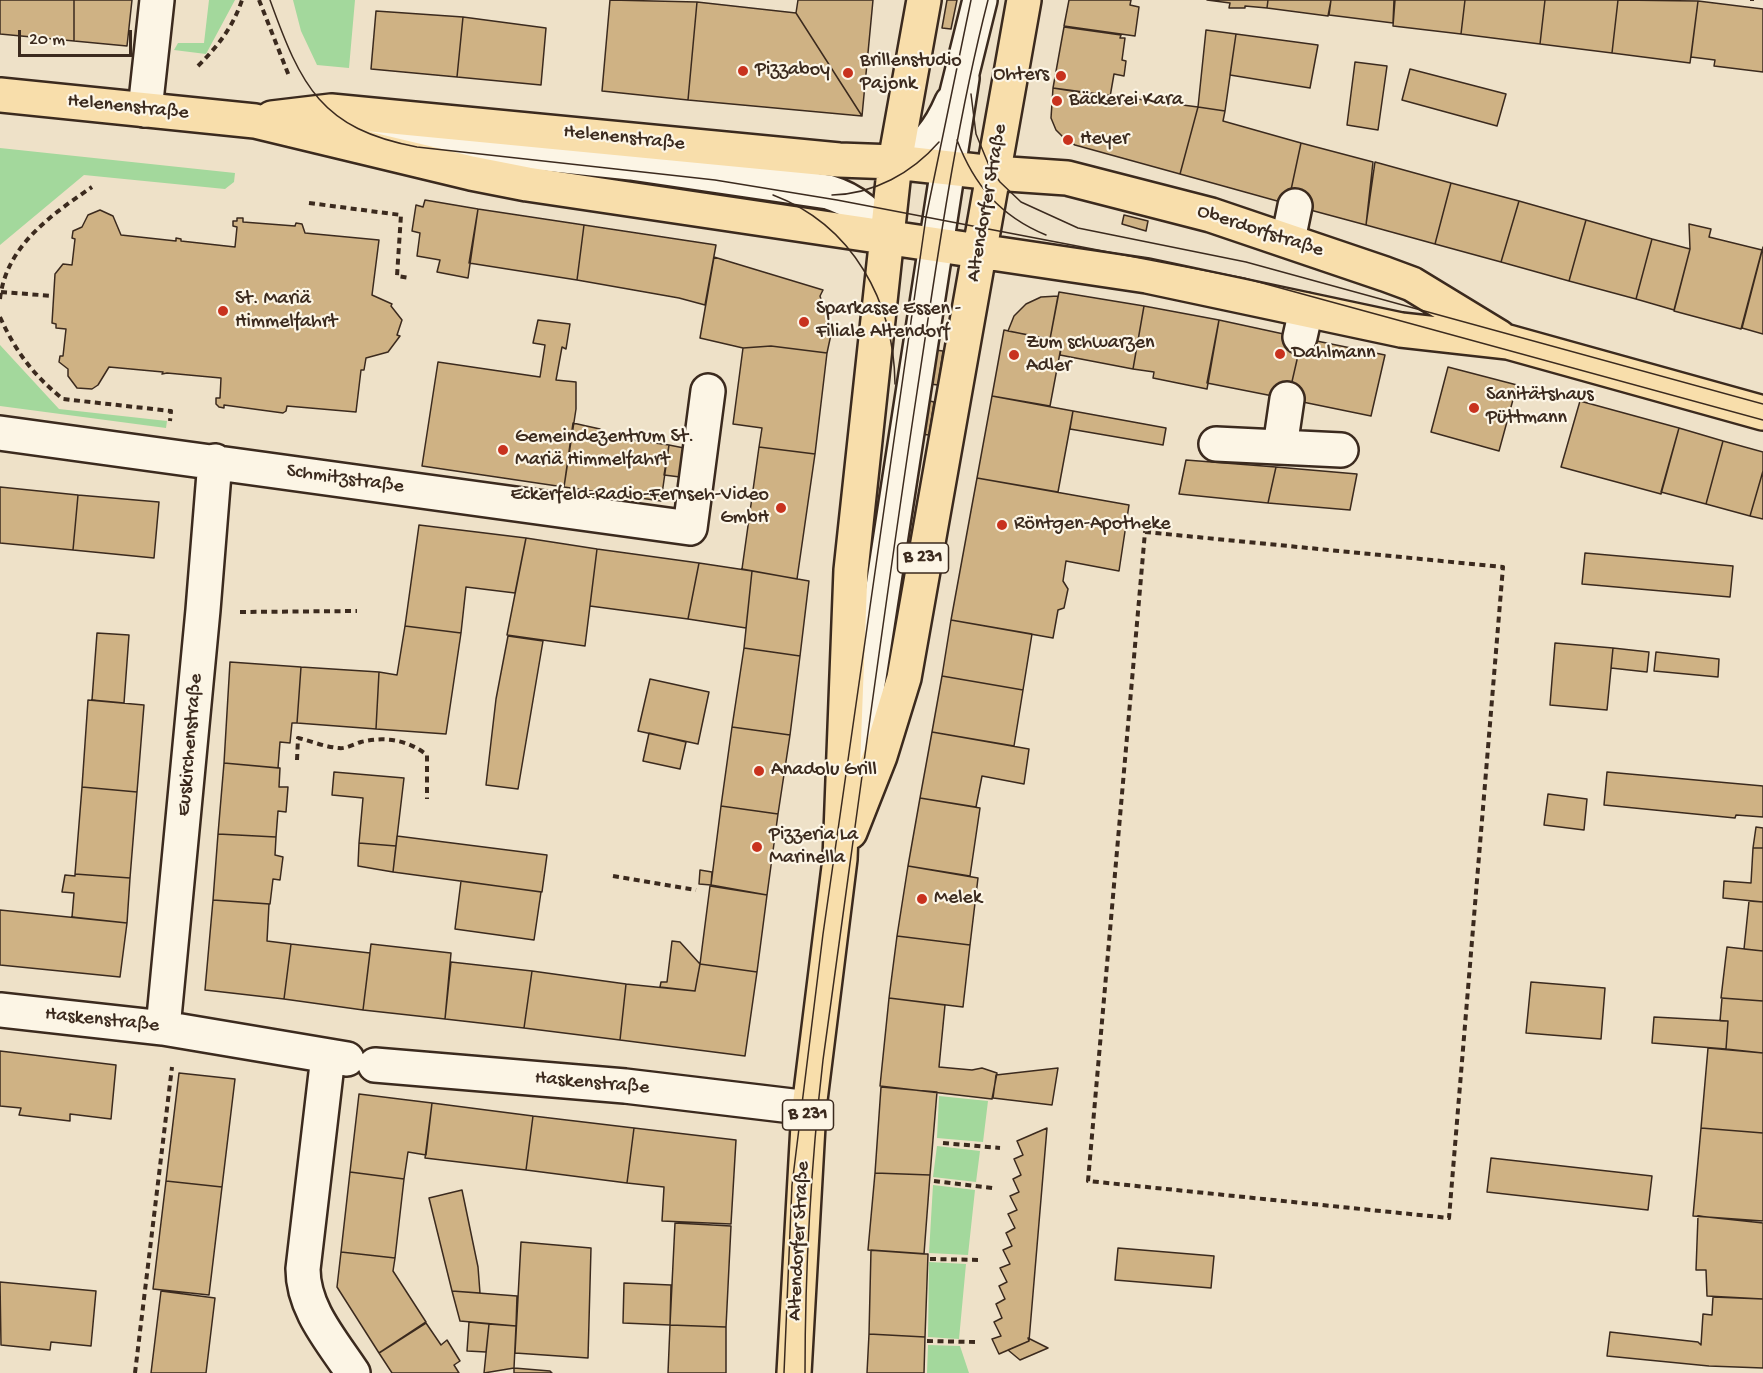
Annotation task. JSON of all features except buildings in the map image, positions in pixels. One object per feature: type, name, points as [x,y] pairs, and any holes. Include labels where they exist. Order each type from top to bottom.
[{"type":"main road","name":"Altendorfer Straße","points":[[794,1373],[808,1108],[840,859],[851,570],[887,238],[900,167],[924,0]]},
{"type":"main road","name":"Altendorfer Straße","points":[[840,859],[880,756],[904,678],[923,555],[1024,0]]},
{"type":"main road","name":"Helenenstraße","points":[[0,95],[255,121],[471,173],[527,184],[887,238],[938,232],[980,250]]},
{"type":"main road","name":"Helenenstraße","points":[[255,121],[331,111],[900,167],[948,168],[994,173]]},
{"type":"main road","name":"Oberdorfstraße","points":[[994,173],[1066,178],[1211,215],[1288,240],[1412,284],[1508,342]]},
{"type":"main road","name":"Oberdorfstraße","points":[[980,250],[1147,276],[1303,324],[1401,330],[1508,342],[1763,413]]},
{"type":"street","points":[[145,110],[157,0]]},
{"type":"street","points":[[840,859],[962,78],[980,0]]},
{"type":"street","points":[[255,121],[631,163],[828,192],[847,191],[872,185],[900,167],[930,140],[943,123],[962,78]]},
{"type":"street","points":[[900,167],[930,177],[941,203],[938,232]]},
{"type":"street","points":[[828,192],[864,211],[887,238]]},
{"type":"street","points":[[1288,240],[1295,206]]},
{"type":"street","name":"Schmitzstraße","points":[[0,434],[214,461],[690,528],[708,391]]},
{"type":"street","points":[[1280,447],[1287,399]]},
{"type":"street","points":[[1216,444],[1341,450]]},
{"type":"street","name":"Euskirchenstraße","points":[[170,1029],[214,461]]},
{"type":"street","name":"Haskenstraße","points":[[0,1010],[170,1029],[350,1060],[625,1086],[808,1108]]},
{"type":"street","points":[[350,1060],[303,1269],[303,1287],[310,1305],[353,1373]]},
{"type":"path","points":[[198,66],[218,46],[236,19],[242,0]]},
{"type":"path","points":[[259,0],[289,76]]},
{"type":"path","points":[[0,299],[6,268],[22,245],[63,207],[92,187]]},
{"type":"path","points":[[309,203],[401,215],[397,276],[409,278]]},
{"type":"path","points":[[0,292],[53,296]]},
{"type":"path","points":[[0,317],[14,349],[63,399],[171,411],[170,421]]},
{"type":"path","points":[[1145,532],[1503,567],[1449,1218],[1088,1181],[1145,532]]},
{"type":"path","points":[[203,610],[232,612],[357,611]]},
{"type":"path","points":[[297,760],[298,738],[340,749],[374,740],[404,742],[416,746],[427,755],[427,799]]},
{"type":"path","points":[[613,876],[696,890]]},
{"type":"path","points":[[135,1373],[170,1029]]},
{"type":"path","points":[[943,1143],[1000,1148]]},
{"type":"path","points":[[934,1181],[993,1188]]},
{"type":"path","points":[[930,1259],[982,1260]]},
{"type":"path","points":[[927,1341],[975,1342]]},
{"type":"green space","points":[[209,0],[235,0],[206,54],[174,50],[178,43],[204,43]]},
{"type":"green space","points":[[293,0],[355,0],[349,68],[317,65],[301,31]]},
{"type":"green space","points":[[0,148],[235,173],[234,182],[225,189],[84,175],[0,245]]},
{"type":"green space","points":[[0,345],[59,409],[167,421],[166,428],[0,406]]},
{"type":"green space","points":[[939,1096],[988,1101],[983,1142],[937,1138]]},
{"type":"green space","points":[[937,1146],[980,1151],[976,1182],[933,1177]]},
{"type":"green space","points":[[933,1185],[975,1190],[968,1255],[929,1253]]},
{"type":"green space","points":[[929,1262],[966,1264],[959,1339],[928,1337]]},
{"type":"green space","points":[[928,1345],[960,1346],[969,1373],[927,1373]]},
{"type":"tram line","points":[[270,0],[293,57],[305,80],[319,99],[336,115],[358,129],[384,139],[417,147],[715,180],[837,200],[1244,278],[1763,420]]},
{"type":"tram line","points":[[784,1373],[792,1185],[823,934],[926,217],[971,0]]},
{"type":"tram line","points":[[805,1373],[810,1217],[823,1060],[892,559],[932,294],[956,146],[988,0]]},
{"type":"tram line","points":[[971,94],[976,134],[990,168],[1000,182],[1021,202],[1078,228],[1246,262],[1763,404]]},
{"type":"tram line","points":[[957,140],[972,171],[991,197],[1015,218],[1046,235]]},
{"type":"tram line","points":[[832,195],[863,191],[891,180],[917,163],[939,142]]},
{"type":"tram line","points":[[773,195],[801,208],[826,226],[846,246],[864,270],[887,324],[893,354],[895,384]]},
{"type":"place","name":"Pizzaboy","points":[[743,71]]},
{"type":"place","name":"Brillenstudio Pajonk","points":[[848,73]]},
{"type":"place","name":"Ohters","points":[[1061,76]]},
{"type":"place","name":"Bäckerei Kara","points":[[1057,101]]},
{"type":"place","name":"Heyer","points":[[1068,140]]},
{"type":"place","name":"St. Mariä Himmelfahrt","points":[[223,311]]},
{"type":"place","name":"Sparkasse Essen - Filiale Altendorf","points":[[804,322]]},
{"type":"place","name":"Dahlmann","points":[[1280,354]]},
{"type":"place","name":"Zum schwarzen Adler","points":[[1014,355]]},
{"type":"place","name":"Sanitätshaus Püttmann","points":[[1474,408]]},
{"type":"place","name":"Gemeindezentrum St. Mariä Himmelfahrt","points":[[503,450]]},
{"type":"place","name":"Eckerfeld-Radio-Fernseh-Video GmbH","points":[[781,508]]},
{"type":"place","name":"Röntgen-Apotheke","points":[[1002,525]]},
{"type":"place","name":"Anadolu Grill","points":[[759,771]]},
{"type":"place","name":"Pizzeria La Marinella","points":[[757,847]]},
{"type":"place","name":"Melek","points":[[922,899]]}]
